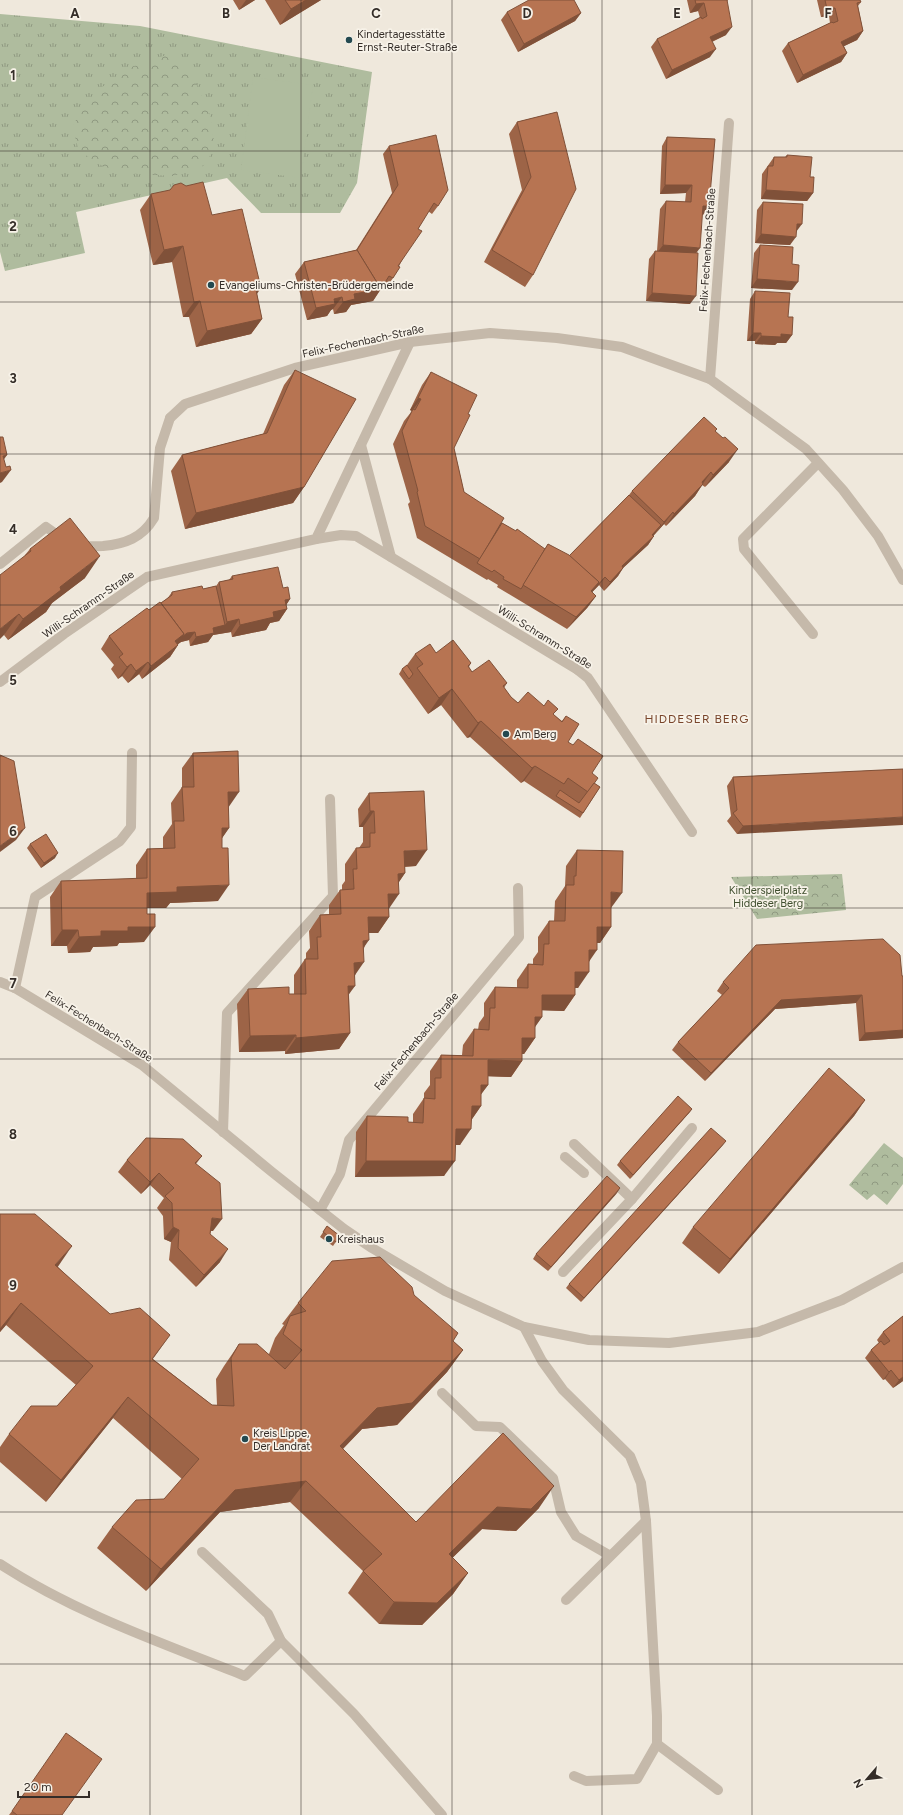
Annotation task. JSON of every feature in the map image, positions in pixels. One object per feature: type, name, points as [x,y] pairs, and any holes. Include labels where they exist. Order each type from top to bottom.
[{"type":"street","name":"Felix-Fechenbach-Straße","points":[[710,379],[729,123]]},
{"type":"street","name":"Felix-Fechenbach-Straße","points":[[0,564],[46,527],[64,540],[87,547],[130,541],[148,528],[154,518],[160,448],[170,418],[185,404],[295,368],[410,342],[490,333],[557,338],[622,347],[710,379],[806,449],[843,490],[878,536],[903,580]]},
{"type":"street","points":[[316,539],[410,342]]},
{"type":"street","points":[[361,445],[391,557]]},
{"type":"street","points":[[813,634],[744,548],[743,539],[818,463]]},
{"type":"street","name":"Willi-Schramm-Straße","points":[[0,682],[64,634],[147,576],[316,539],[342,535],[356,536],[578,670],[588,678],[692,832]]},
{"type":"street","points":[[15,988],[35,897],[120,841],[131,827],[132,753]]},
{"type":"street","points":[[223,1132],[227,1013],[332,896],[330,799]]},
{"type":"street","name":"Felix-Fechenbach-Straße","points":[[320,1210],[340,1174],[349,1140],[519,937],[518,888]]},
{"type":"street","name":"Felix-Fechenbach-Straße","points":[[0,982],[15,988],[142,1065],[320,1210],[372,1248],[445,1291],[524,1327],[589,1340],[669,1343],[758,1332],[842,1300],[903,1267]]},
{"type":"street","points":[[563,1272],[632,1199],[692,1128]]},
{"type":"street","points":[[574,1144],[632,1199]]},
{"type":"street","points":[[565,1157],[584,1173]]},
{"type":"street","points":[[524,1327],[542,1361],[563,1390],[630,1456],[641,1483],[646,1521],[657,1716],[657,1744],[637,1779],[586,1781],[574,1776]]},
{"type":"street","points":[[442,1394],[476,1426],[500,1427],[553,1478],[561,1512],[576,1536],[609,1555]]},
{"type":"street","points":[[566,1600],[609,1555],[646,1521]]},
{"type":"street","points":[[202,1552],[268,1614],[281,1641],[354,1714],[442,1815]]},
{"type":"street","points":[[0,1564],[29,1583],[122,1628],[245,1676],[281,1641]]},
{"type":"street","points":[[657,1744],[718,1790]]},
{"type":"green space","points":[[0,14],[140,26],[372,72],[357,183],[340,213],[261,213],[227,178],[76,212],[85,253],[5,271],[0,252]]},
{"type":"green space","points":[[169,54],[194,79],[210,115],[215,148],[203,166],[173,176],[138,174],[104,167],[79,151],[72,126],[95,92],[131,67]]},
{"type":"green space","points":[[253,77],[313,85],[301,178],[241,170]]},
{"type":"green space","name":"Kinderspielplatz Hiddeser Berg","points":[[842,874],[846,910],[757,919],[731,877]]},
{"type":"green space","points":[[884,1143],[903,1158],[903,1184],[887,1205],[874,1194],[867,1200],[849,1185]]},
{"type":"building","points":[[285,0],[306,0],[291,9]]},
{"type":"building","points":[[529,0],[574,0],[581,13],[524,44],[507,12]]},
{"type":"building","points":[[695,0],[727,0],[732,27],[710,37],[716,49],[672,70],[657,39],[701,17],[702,19],[707,16],[704,3],[696,4]]},
{"type":"building","points":[[825,0],[860,0],[861,2],[857,3],[863,31],[841,42],[847,53],[803,75],[788,43],[832,22],[838,21],[835,8],[827,9]]},
{"type":"building","points":[[557,112],[576,189],[533,275],[492,250],[531,177],[517,122]]},
{"type":"building","points":[[436,135],[448,190],[438,206],[434,203],[418,229],[422,231],[398,266],[400,267],[393,278],[389,276],[381,289],[357,250],[398,185],[389,146]]},
{"type":"building","points":[[667,137],[715,139],[709,206],[703,206],[700,248],[663,245],[666,201],[691,202],[692,185],[665,185]]},
{"type":"building","points":[[787,155],[812,157],[810,177],[814,177],[813,193],[766,190],[768,166],[773,166],[774,157],[787,157]]},
{"type":"building","name":"Evangeliums-Christen-Brüdergemeinde","points":[[203,182],[212,215],[242,209],[261,288],[256,290],[262,319],[207,331],[200,301],[194,302],[183,246],[164,250],[151,194],[170,190],[174,185],[181,183],[186,186]]},
{"type":"building","points":[[763,202],[803,204],[802,224],[797,224],[796,237],[761,234]]},
{"type":"building","points":[[760,245],[793,247],[792,264],[799,265],[798,282],[757,279]]},
{"type":"building","points":[[357,250],[381,289],[354,294],[355,299],[343,302],[342,297],[334,299],[335,304],[316,308],[304,262]]},
{"type":"building","points":[[655,251],[698,253],[696,296],[652,293]]},
{"type":"building","points":[[755,291],[790,293],[788,317],[793,317],[792,335],[781,334],[781,337],[761,336],[761,333],[753,333]]},
{"type":"building","points":[[295,370],[356,399],[304,487],[196,513],[182,455],[267,433]]},
{"type":"building","points":[[431,372],[477,395],[468,414],[470,415],[454,448],[464,492],[504,518],[480,559],[425,526],[418,491],[402,431],[413,409],[415,410],[421,399],[418,398]]},
{"type":"building","points":[[704,417],[717,429],[715,431],[723,438],[725,437],[738,449],[713,475],[711,472],[702,482],[703,484],[674,514],[673,512],[664,522],[632,491]]},
{"type":"building","points":[[0,437],[3,437],[7,455],[3,456],[6,467],[10,466],[11,470],[0,473]]},
{"type":"building","points":[[629,495],[661,525],[652,535],[654,536],[622,566],[623,568],[610,582],[605,577],[597,586],[599,582],[569,556]]},
{"type":"building","points":[[70,518],[100,556],[60,587],[61,590],[23,619],[19,614],[0,629],[0,575],[31,551],[30,549]]},
{"type":"building","points":[[502,523],[516,531],[517,529],[545,549],[521,589],[503,579],[504,577],[494,570],[492,572],[477,563]]},
{"type":"building","points":[[548,544],[569,555],[599,582],[591,591],[596,596],[576,617],[523,585]]},
{"type":"building","points":[[278,567],[283,588],[288,587],[290,599],[285,600],[287,609],[273,612],[274,617],[240,625],[239,619],[227,622],[219,582],[233,579],[232,576]]},
{"type":"building","points":[[202,586],[203,589],[216,586],[225,625],[213,628],[214,633],[196,637],[195,632],[187,633],[182,637],[184,634],[161,603],[172,595],[172,592]]},
{"type":"building","points":[[160,602],[184,634],[175,641],[178,645],[151,666],[148,662],[136,671],[131,664],[127,667],[119,657],[123,654],[109,636],[147,608],[149,610]]},
{"type":"building","points":[[453,640],[471,663],[468,666],[472,672],[489,660],[507,683],[503,686],[511,697],[518,703],[528,692],[544,706],[548,700],[558,709],[553,714],[562,722],[566,716],[579,724],[568,742],[573,745],[578,739],[603,756],[592,773],[598,778],[588,792],[568,778],[564,784],[535,766],[532,768],[481,721],[478,723],[452,689],[439,698],[417,668],[423,664],[415,654],[430,644],[436,653]]},
{"type":"building","points":[[407,665],[413,674],[409,679],[402,669]]},
{"type":"building","points":[[238,751],[239,792],[228,792],[229,828],[222,828],[222,848],[228,848],[229,885],[177,887],[177,892],[147,893],[147,914],[155,914],[155,927],[128,927],[128,931],[101,931],[101,936],[79,937],[78,930],[62,930],[61,881],[147,878],[147,849],[175,848],[174,821],[184,821],[182,787],[194,787],[193,753]]},
{"type":"building","points":[[0,755],[14,761],[25,828],[0,846]]},
{"type":"building","points":[[903,769],[903,817],[743,826],[733,813],[737,810],[733,777]]},
{"type":"building","points":[[594,783],[600,787],[583,813],[556,796],[560,790],[579,803]]},
{"type":"building","points":[[424,791],[427,850],[404,851],[405,873],[398,874],[399,894],[388,894],[389,917],[368,917],[369,940],[363,941],[364,962],[354,963],[355,986],[348,986],[350,1033],[296,1038],[296,1035],[250,1036],[248,989],[289,987],[289,994],[306,994],[305,959],[318,959],[317,937],[321,937],[320,915],[341,914],[340,890],[354,889],[353,869],[357,869],[356,848],[370,847],[370,833],[375,833],[374,811],[370,811],[369,793]]},
{"type":"building","points":[[46,834],[58,853],[44,863],[30,844]]},
{"type":"building","points":[[577,850],[623,851],[622,893],[611,892],[611,927],[597,927],[597,950],[589,950],[589,972],[575,972],[575,995],[542,995],[542,1017],[535,1017],[535,1038],[522,1038],[522,1061],[488,1060],[488,1085],[481,1085],[481,1106],[472,1106],[471,1129],[456,1129],[455,1161],[366,1161],[367,1116],[408,1117],[408,1122],[423,1123],[424,1098],[435,1099],[435,1078],[441,1078],[441,1055],[473,1056],[474,1029],[489,1030],[490,1008],[495,1008],[495,987],[528,988],[528,964],[543,965],[544,944],[549,944],[549,921],[565,921],[566,885],[574,885],[574,876],[576,876]]},
{"type":"building","points":[[883,939],[900,955],[903,976],[903,1030],[865,1033],[862,995],[781,1000],[711,1073],[678,1042],[729,988],[723,982],[756,945]]},
{"type":"building","points":[[829,1068],[865,1100],[730,1259],[693,1227]]},
{"type":"building","points":[[678,1096],[692,1109],[633,1175],[620,1161]]},
{"type":"building","points":[[711,1128],[726,1141],[584,1298],[569,1284]]},
{"type":"building","points":[[146,1138],[183,1139],[202,1156],[195,1163],[220,1183],[222,1219],[212,1218],[210,1234],[228,1249],[204,1275],[178,1248],[179,1230],[173,1227],[172,1203],[165,1196],[174,1188],[159,1173],[150,1182],[127,1160]]},
{"type":"building","points":[[607,1176],[620,1188],[551,1267],[536,1254]]},
{"type":"building","name":"Kreis Lippe, Der Landrat","points":[[0,1214],[35,1214],[72,1246],[55,1265],[110,1314],[140,1308],[170,1335],[152,1359],[212,1405],[234,1406],[231,1358],[239,1344],[257,1344],[285,1369],[302,1350],[283,1334],[290,1316],[306,1311],[298,1303],[332,1261],[380,1257],[412,1287],[414,1295],[458,1333],[453,1341],[463,1350],[412,1403],[377,1408],[340,1446],[416,1522],[503,1433],[554,1486],[531,1509],[497,1507],[449,1554],[468,1573],[437,1603],[394,1602],[363,1571],[382,1554],[306,1481],[235,1490],[161,1569],[112,1527],[136,1500],[164,1499],[199,1459],[128,1397],[61,1480],[9,1434],[31,1406],[57,1406],[93,1366],[21,1303],[0,1329]]},
{"type":"building","points":[[327,1226],[340,1236],[336,1242],[323,1232]]},
{"type":"building","points":[[903,1316],[903,1377],[899,1380],[891,1370],[889,1372],[871,1350],[881,1341],[884,1345],[890,1341],[883,1332]]},
{"type":"building","points":[[66,1733],[102,1759],[62,1815],[17,1815],[12,1811]]},
{"type":"place","name":"Kindertagesstätte Ernst-Reuter-Straße","points":[[349,40]]},
{"type":"place","name":"Evangeliums-Christen-Brüdergemeinde","points":[[211,285]]},
{"type":"place","name":"Am Berg","points":[[506,734]]},
{"type":"place","name":"Kreishaus","points":[[329,1239]]},
{"type":"place","name":"Kreis Lippe, Der Landrat","points":[[245,1439]]},
{"type":"district","name":"HIDDESER BERG","points":[[697,719]]}]
